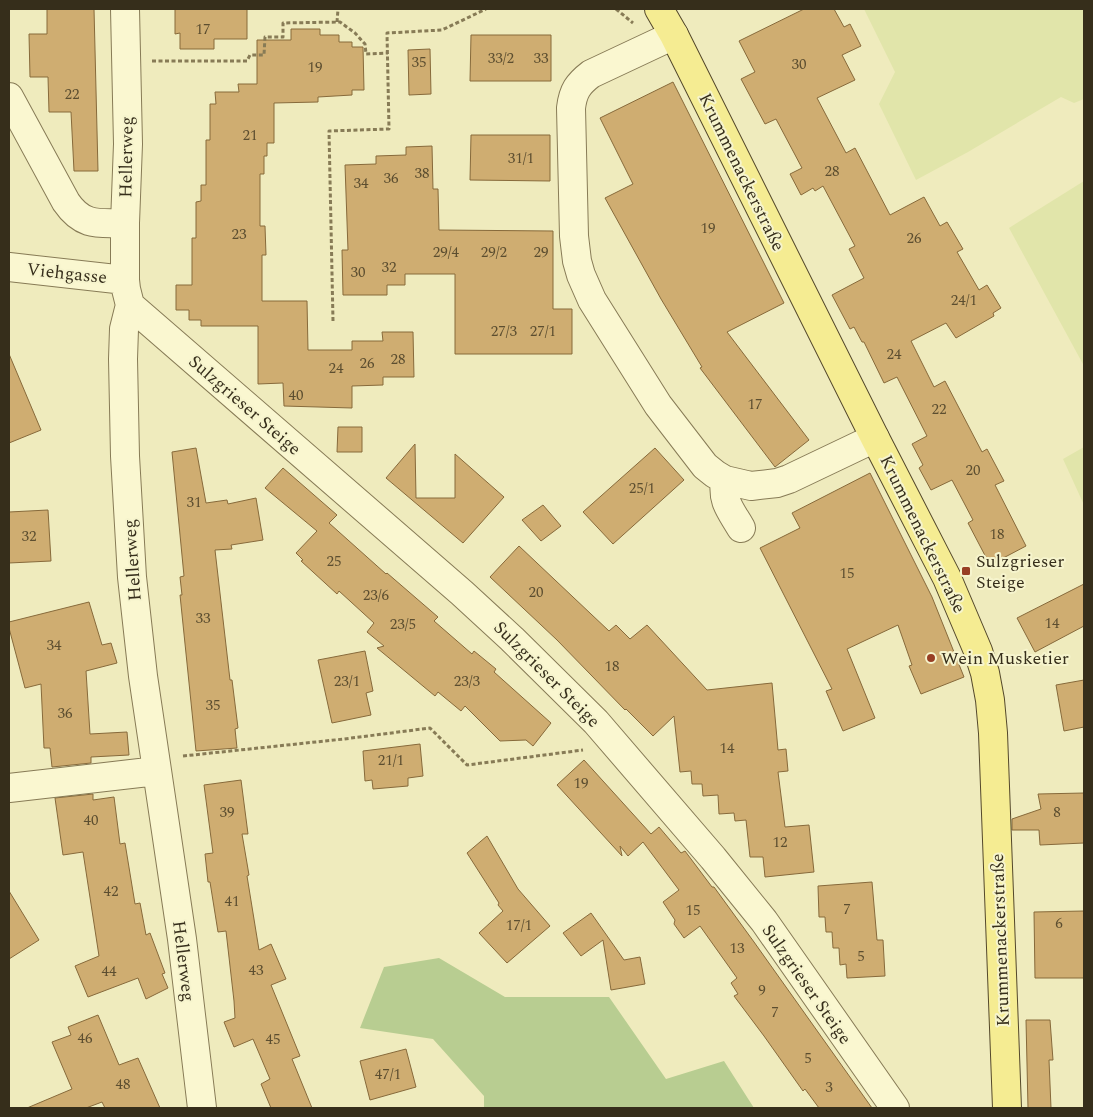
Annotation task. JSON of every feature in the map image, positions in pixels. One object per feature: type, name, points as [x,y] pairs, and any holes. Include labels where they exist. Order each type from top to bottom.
[{"type":"main road","name":"Krummenackerstraße","points":[[659,9],[674,35],[946,578],[978,651],[988,691],[993,734],[1007,1108]]},
{"type":"street","name":"Hellerweg","points":[[125,9],[128,144],[125,223],[128,292],[123,341],[125,456],[132,577],[156,765],[182,939],[202,1108]]},
{"type":"street","points":[[674,35],[591,74],[584,79],[574,92],[571,108],[574,236],[577,261],[592,300],[666,417],[706,466],[714,474],[725,480],[751,486],[789,479],[875,438]]},
{"type":"street","points":[[9,97],[70,208],[87,221],[125,223]]},
{"type":"street","name":"Viehgasse","points":[[9,267],[128,292]]},
{"type":"street","name":"Sulzgrieser Steige","points":[[128,292],[512,639],[616,744],[764,921],[895,1108]]},
{"type":"street","points":[[725,480],[726,502],[741,528]]},
{"type":"street","points":[[9,788],[156,765]]},
{"type":"path","points":[[337,22],[338,9]]},
{"type":"path","points":[[334,322],[329,131],[389,129],[388,33],[442,30],[486,9]]},
{"type":"path","points":[[126,61],[247,61],[250,56],[264,55],[265,37],[283,37],[283,23],[342,23],[365,44],[366,54],[388,53]]},
{"type":"path","points":[[156,765],[430,728],[467,765],[616,744]]},
{"type":"green space","points":[[864,9],[1084,9],[1084,99],[1074,103],[1061,97],[968,152],[916,180],[879,104],[895,72]]},
{"type":"green space","points":[[1084,181],[1084,366],[1009,228]]},
{"type":"green space","points":[[1084,447],[1084,505],[1063,459]]},
{"type":"green space","points":[[439,958],[505,997],[609,997],[666,1079],[724,1061],[754,1108],[484,1108],[484,1096],[433,1039],[360,1028],[384,967]]},
{"type":"building","points":[[47,9],[94,9],[98,171],[74,171],[71,112],[49,112],[48,77],[30,77],[29,34],[47,34]]},
{"type":"building","points":[[175,9],[247,9],[247,39],[214,39],[214,49],[180,49],[180,33],[175,34]]},
{"type":"building","points":[[804,9],[834,9],[844,27],[850,24],[861,46],[842,55],[855,80],[817,98],[846,153],[855,148],[890,215],[924,197],[940,226],[947,222],[963,249],[957,252],[979,290],[987,285],[1001,308],[993,313],[994,316],[956,338],[946,323],[911,341],[934,387],[945,381],[982,452],[987,449],[1004,481],[995,485],[1026,546],[990,565],[968,523],[973,520],[952,480],[931,490],[919,468],[923,465],[912,444],[927,436],[897,377],[884,383],[864,342],[862,342],[854,327],[850,329],[832,295],[864,278],[849,249],[855,246],[823,186],[815,191],[813,188],[801,195],[790,174],[802,168],[776,119],[765,124],[741,79],[755,72],[739,41]]},
{"type":"building","points":[[291,29],[320,29],[320,35],[339,35],[339,42],[352,42],[352,47],[363,47],[364,90],[352,90],[352,95],[318,97],[318,102],[274,103],[274,143],[267,143],[267,156],[264,156],[264,174],[260,174],[260,226],[265,226],[266,255],[262,255],[262,301],[307,301],[308,350],[352,350],[352,341],[383,341],[382,332],[413,332],[414,377],[383,377],[383,385],[352,386],[352,408],[284,406],[283,383],[258,384],[258,326],[201,326],[201,320],[189,320],[189,310],[176,310],[176,285],[192,285],[192,238],[196,238],[196,202],[201,201],[201,185],[206,185],[206,140],[210,140],[210,104],[216,104],[215,92],[239,92],[238,84],[257,84],[257,40],[291,40]]},
{"type":"building","points":[[471,35],[551,35],[551,81],[470,81]]},
{"type":"building","points":[[430,49],[431,94],[409,95],[408,50]]},
{"type":"building","points":[[673,82],[784,303],[727,332],[809,440],[775,467],[700,368],[702,367],[661,299],[605,198],[633,184],[600,118]]},
{"type":"building","points":[[471,135],[550,135],[550,181],[470,180]]},
{"type":"building","points":[[432,146],[433,189],[438,189],[439,230],[553,231],[553,309],[572,309],[572,354],[455,354],[455,274],[405,274],[405,285],[387,285],[387,295],[343,295],[342,250],[348,250],[345,165],[376,164],[376,156],[406,155],[406,147]]},
{"type":"building","points":[[9,354],[41,430],[9,443]]},
{"type":"building","points":[[338,427],[362,427],[362,452],[337,452]]},
{"type":"building","points":[[415,444],[416,498],[455,498],[455,454],[504,497],[463,543],[386,478]]},
{"type":"building","points":[[196,448],[206,503],[227,500],[228,504],[256,498],[263,540],[231,545],[232,549],[215,550],[230,680],[232,680],[238,728],[235,729],[237,748],[196,751],[180,595],[182,595],[180,577],[184,576],[172,452]]},
{"type":"building","points":[[655,448],[684,480],[613,544],[583,512]]},
{"type":"building","points":[[283,468],[337,515],[329,523],[438,617],[434,621],[472,654],[474,651],[496,669],[494,672],[551,723],[533,746],[526,740],[500,741],[465,706],[461,711],[438,692],[435,696],[377,648],[384,646],[367,632],[374,623],[339,591],[337,594],[301,561],[303,560],[296,553],[317,531],[265,488]]},
{"type":"building","points":[[870,473],[932,597],[964,677],[921,694],[909,666],[912,665],[898,625],[847,649],[875,718],[843,731],[826,691],[832,689],[760,548],[800,528],[792,513]]},
{"type":"building","points":[[543,505],[561,526],[541,541],[522,520]]},
{"type":"building","points":[[48,510],[51,561],[9,563],[9,512]]},
{"type":"building","points":[[519,546],[609,631],[616,625],[630,639],[647,625],[707,690],[772,683],[778,750],[786,749],[788,771],[778,772],[785,827],[809,825],[814,872],[765,877],[763,857],[750,857],[746,820],[735,821],[734,813],[719,814],[718,795],[703,796],[702,784],[692,784],[691,771],[680,772],[674,716],[653,736],[557,640],[490,577]]},
{"type":"building","points":[[1084,584],[1084,626],[1035,652],[1017,618]]},
{"type":"building","points":[[89,602],[102,645],[111,643],[117,663],[86,671],[90,734],[127,732],[129,755],[91,757],[91,763],[52,767],[50,748],[44,748],[41,684],[25,688],[9,622]]},
{"type":"building","points":[[365,651],[373,691],[366,693],[371,715],[332,723],[318,660]]},
{"type":"building","points":[[1084,680],[1084,727],[1064,731],[1056,685]]},
{"type":"building","points":[[420,744],[423,776],[408,778],[408,786],[373,789],[372,780],[365,781],[363,751]]},
{"type":"building","points":[[584,760],[651,834],[659,827],[681,853],[685,851],[712,887],[714,887],[872,1108],[819,1108],[805,1089],[803,1091],[734,996],[738,994],[731,983],[737,978],[700,926],[684,938],[674,924],[675,920],[663,902],[679,890],[643,842],[628,856],[620,846],[622,856],[557,785]]},
{"type":"building","points":[[241,780],[248,834],[242,834],[259,950],[271,944],[286,979],[271,985],[300,1056],[292,1059],[312,1108],[271,1108],[261,1084],[270,1079],[253,1039],[234,1047],[224,1022],[235,1018],[234,1001],[226,931],[218,932],[210,882],[208,882],[205,854],[213,853],[204,785]]},
{"type":"building","points":[[1084,793],[1084,843],[1040,845],[1039,830],[1012,830],[1012,819],[1041,809],[1038,794]]},
{"type":"building","points":[[93,794],[93,800],[114,797],[120,844],[125,843],[135,904],[140,903],[146,935],[150,933],[165,973],[162,974],[168,988],[146,999],[138,978],[88,997],[75,966],[99,956],[83,852],[63,855],[55,798]]},
{"type":"building","points":[[487,836],[518,889],[550,926],[507,963],[479,933],[503,911],[467,853]]},
{"type":"building","points":[[872,882],[877,940],[883,940],[885,976],[847,978],[846,964],[840,965],[839,948],[833,948],[832,932],[826,932],[825,917],[819,917],[818,886]]},
{"type":"building","points":[[9,891],[39,940],[9,959]]},
{"type":"building","points":[[1084,911],[1084,978],[1035,978],[1034,912]]},
{"type":"building","points":[[591,913],[624,960],[640,957],[645,984],[611,990],[603,940],[581,956],[563,933]]},
{"type":"building","points":[[98,1015],[119,1065],[138,1058],[160,1108],[105,1108],[102,1102],[86,1108],[27,1108],[72,1089],[52,1042],[71,1035],[68,1027]]},
{"type":"building","points":[[1026,1020],[1050,1020],[1053,1060],[1049,1060],[1051,1108],[1028,1108]]},
{"type":"building","points":[[406,1049],[416,1087],[370,1100],[360,1061]]},
{"type":"place","name":"Sulzgrieser Steige","points":[[966,571]]},
{"type":"place","name":"Wein Musketier","points":[[931,658]]}]
